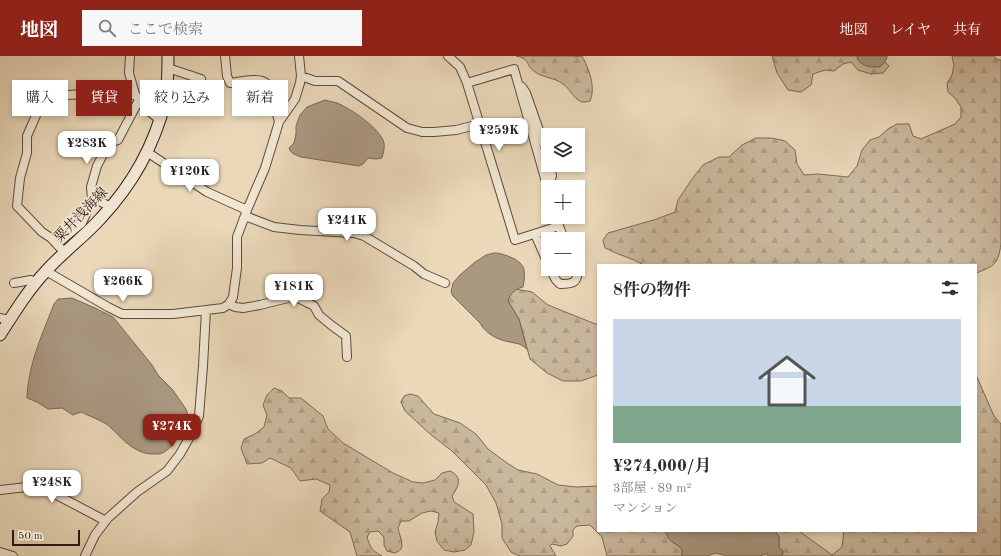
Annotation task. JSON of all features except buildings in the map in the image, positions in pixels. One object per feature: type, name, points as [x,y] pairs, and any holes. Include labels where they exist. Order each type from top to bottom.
[{"type":"main road","name":"粟井浅海線","points":[[167,80],[168,56]]},
{"type":"main road","name":"粟井浅海線","points":[[0,335],[5,319],[22,302],[46,271],[100,219],[128,186],[147,152],[161,116]]},
{"type":"street","points":[[130,56],[129,73],[137,97],[144,107],[160,120]]},
{"type":"street","points":[[225,56],[227,76],[230,83],[232,83]]},
{"type":"street","points":[[448,56],[460,67],[467,82],[515,240],[559,226],[561,232]]},
{"type":"street","points":[[46,271],[122,314],[173,314],[223,308],[229,304],[233,297],[237,268],[237,238],[265,168],[279,122],[295,99],[301,76],[301,57]]},
{"type":"street","points":[[168,68],[201,79]]},
{"type":"street","points":[[467,82],[514,69],[546,180]]},
{"type":"street","points":[[301,76],[315,81],[338,82],[407,128],[422,132],[434,132],[456,130],[480,124]]},
{"type":"street","points":[[517,80],[526,93],[541,136]]},
{"type":"street","points":[[65,253],[17,206],[20,178],[27,153],[27,136],[41,104],[53,97],[61,95],[130,95],[137,97]]},
{"type":"street","points":[[57,244],[82,223],[92,200],[91,187],[98,166],[109,144],[118,140],[137,97]]},
{"type":"street","points":[[277,116],[279,122]]},
{"type":"street","points":[[147,152],[207,192],[274,227],[300,230],[354,232],[414,266],[424,274],[445,283]]},
{"type":"street","points":[[92,200],[97,200],[111,207]]},
{"type":"street","points":[[535,234],[541,248]]},
{"type":"street","points":[[554,276],[560,284],[565,284],[576,281],[578,276]]},
{"type":"street","points":[[14,283],[30,280],[36,283]]},
{"type":"street","points":[[229,304],[235,307],[243,308],[292,297],[298,298],[314,306],[319,315],[346,336],[347,357]]},
{"type":"street","points":[[85,556],[95,536],[106,521],[137,492],[167,471],[180,454],[193,431],[199,416],[206,310]]},
{"type":"street","points":[[0,490],[26,486],[36,487],[49,491],[106,521]]},
{"type":"street","points":[[0,552],[14,556]]},
{"type":"green space","points":[[516,56],[582,56],[591,78],[592,96],[590,101],[585,102],[578,100],[563,84],[537,73],[531,69],[526,60]]},
{"type":"green space","points":[[772,56],[857,56],[858,60],[879,67],[885,62],[889,66],[883,73],[871,74],[858,70],[851,62],[843,64],[834,71],[825,70],[813,74],[811,85],[801,92],[788,90],[777,73]]},
{"type":"green space","points":[[952,56],[994,56],[997,60],[1001,60],[1001,244],[997,260],[988,268],[977,273],[977,264],[642,264],[605,248],[603,240],[608,233],[657,219],[675,212],[678,200],[703,165],[719,157],[729,157],[742,145],[756,138],[772,138],[785,141],[795,150],[797,164],[804,175],[818,174],[848,177],[857,166],[862,150],[870,140],[879,137],[888,129],[897,124],[909,124],[913,136],[921,139],[955,124],[961,117],[961,107],[955,98],[948,92],[947,83],[952,75],[954,65]]},
{"type":"green space","points":[[516,289],[532,292],[548,305],[597,325],[597,375],[581,381],[563,381],[547,373],[530,359],[519,319],[508,301],[510,294]]},
{"type":"green space","points":[[977,377],[994,416],[1001,424],[1001,556],[782,556],[783,551],[779,547],[779,537],[776,532],[800,532],[832,555],[842,547],[844,532],[977,532]]},
{"type":"green space","points":[[274,388],[282,391],[289,398],[301,398],[323,416],[328,429],[343,443],[393,473],[413,482],[423,483],[435,480],[442,473],[450,471],[454,473],[458,479],[458,485],[452,496],[454,502],[473,514],[474,532],[471,545],[465,550],[454,552],[444,550],[437,541],[435,532],[439,513],[431,511],[422,513],[409,521],[401,521],[398,528],[402,547],[399,551],[395,553],[387,551],[384,545],[384,537],[378,531],[370,532],[367,537],[372,548],[382,556],[357,556],[350,532],[320,511],[322,499],[329,492],[330,485],[316,479],[300,481],[291,468],[270,458],[262,463],[247,464],[241,448],[244,439],[255,434],[264,427],[267,415],[263,405],[267,395]]},
{"type":"green space","points":[[410,394],[418,396],[434,414],[460,423],[476,434],[488,449],[518,470],[537,474],[558,485],[576,487],[597,486],[597,532],[590,525],[577,526],[573,530],[573,536],[567,544],[561,546],[552,544],[550,546],[556,556],[520,556],[511,552],[502,538],[502,524],[496,503],[486,485],[452,451],[430,434],[405,411],[401,402],[404,396]]},
{"type":"green space","points":[[597,532],[664,532],[671,541],[680,547],[682,550],[682,556],[607,556],[602,537]]},
{"type":"shaded area","points":[[857,56],[887,56],[887,58],[886,61],[879,67],[863,64],[858,60]]},
{"type":"shaded area","points":[[325,100],[337,103],[349,109],[364,120],[382,137],[384,148],[382,158],[368,158],[359,166],[301,157],[291,152],[289,148],[294,143],[296,126],[300,115],[307,107]]},
{"type":"shaded area","points":[[494,253],[512,258],[523,266],[523,287],[513,292],[508,301],[519,319],[527,349],[520,344],[501,340],[489,333],[453,296],[451,292],[453,283],[460,275],[486,255]]},
{"type":"shaded area","points":[[72,298],[113,317],[152,365],[158,375],[172,389],[186,409],[188,416],[180,433],[173,444],[164,452],[159,454],[149,454],[142,452],[129,445],[109,426],[100,420],[81,412],[73,415],[62,408],[48,409],[27,398],[33,362],[40,339],[54,304],[58,299]]},
{"type":"shaded area","points":[[664,532],[776,532],[779,537],[779,547],[783,551],[782,556],[768,556],[767,554],[759,556],[727,556],[716,553],[707,556],[682,556],[682,550],[680,547],[669,539]]}]
